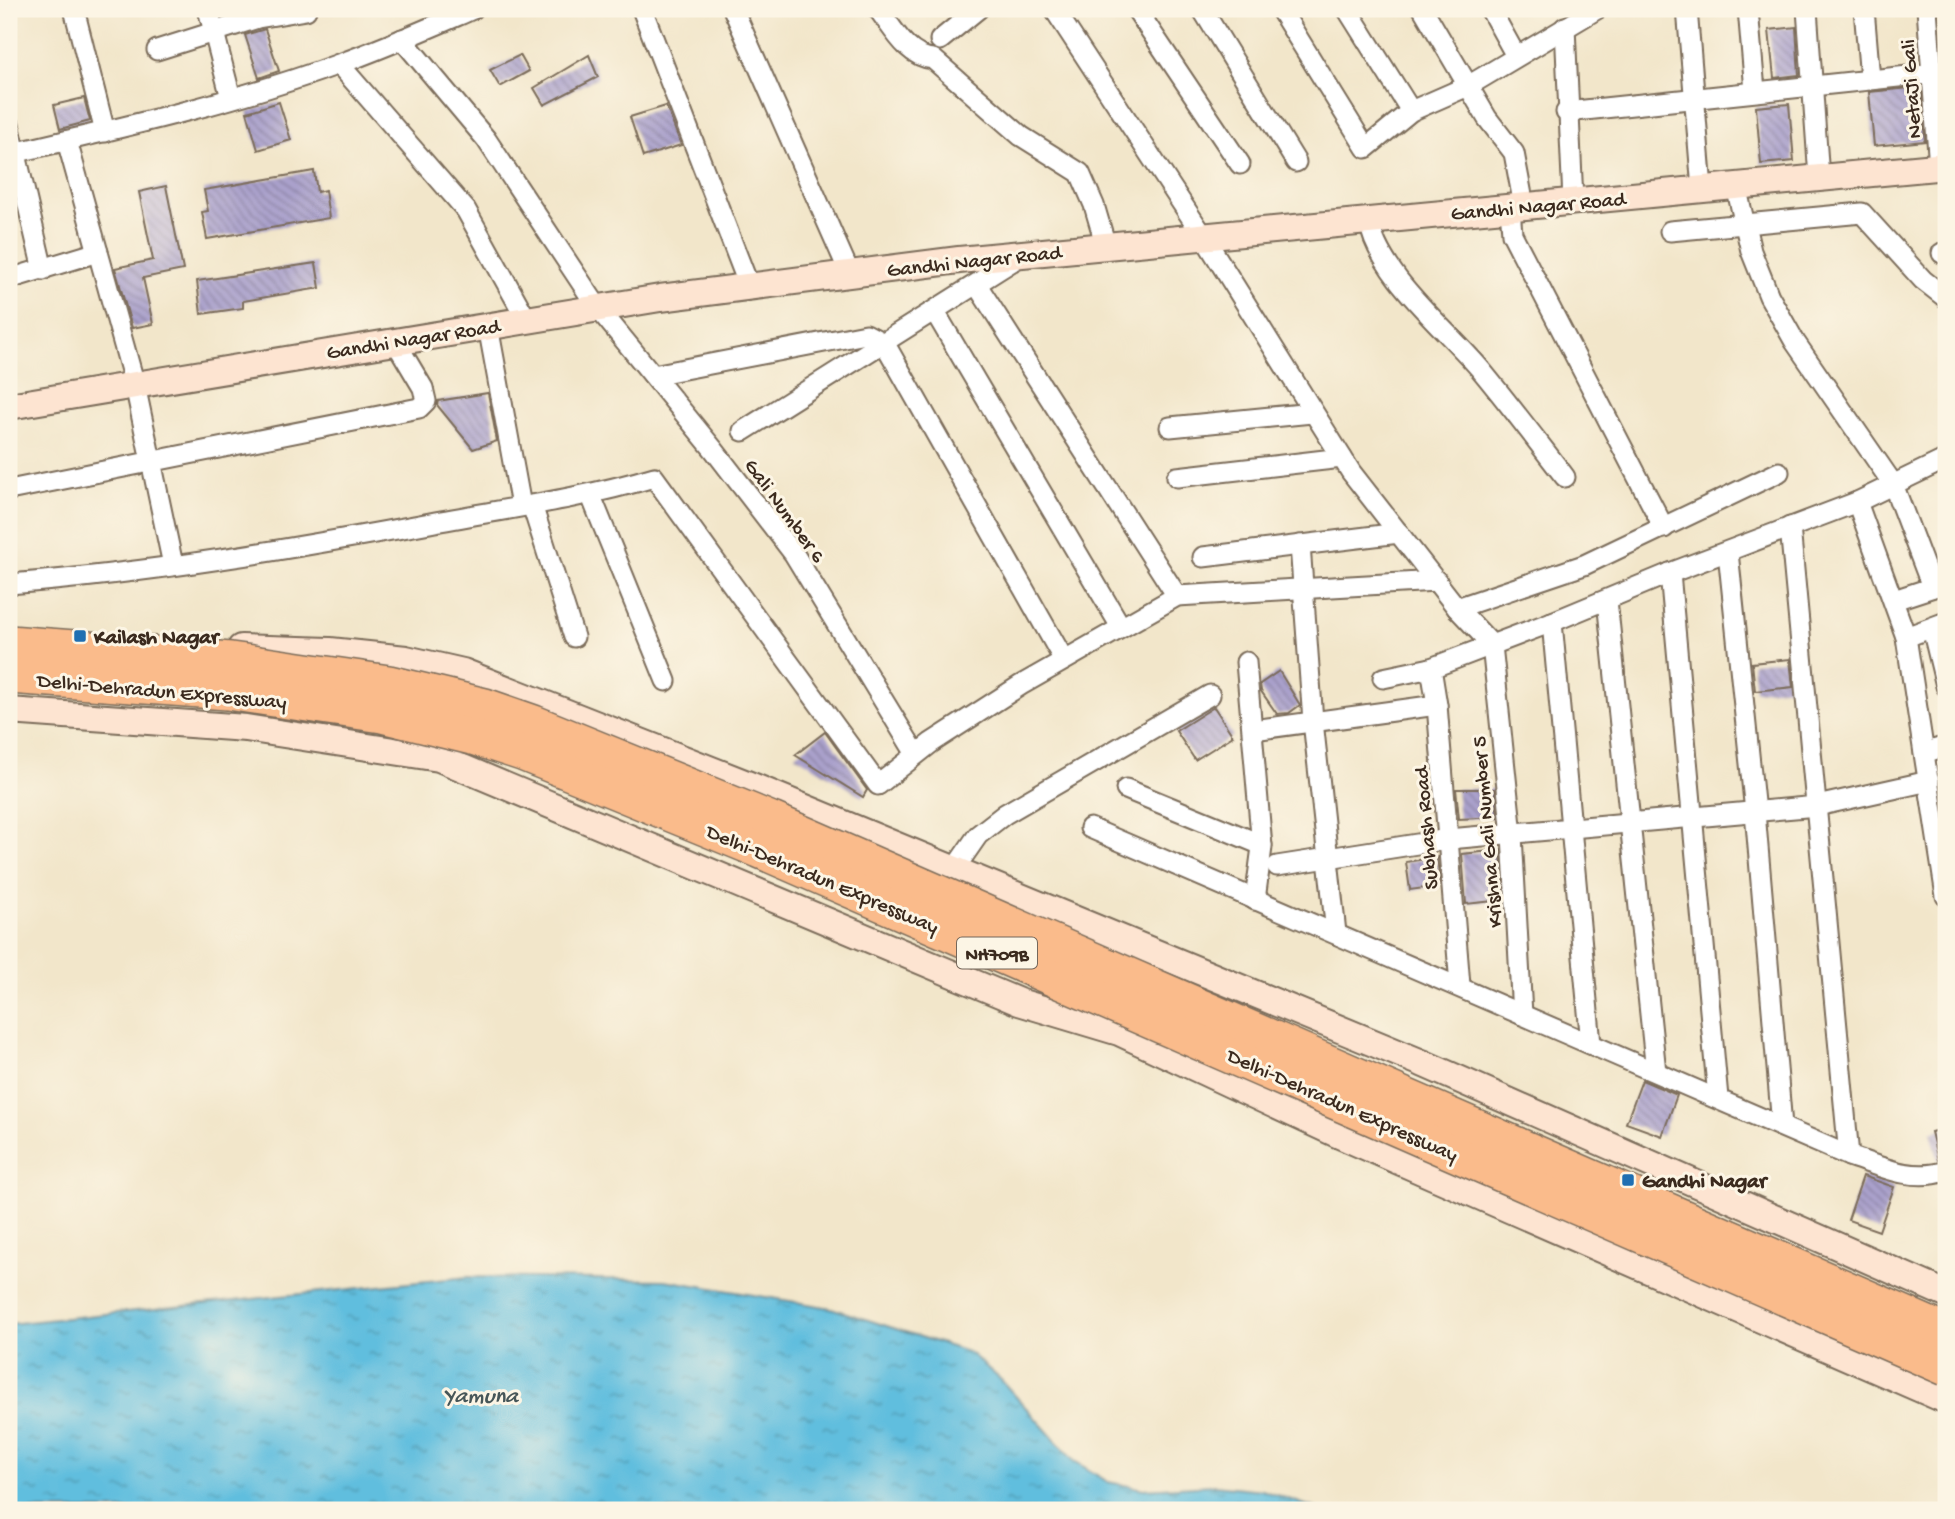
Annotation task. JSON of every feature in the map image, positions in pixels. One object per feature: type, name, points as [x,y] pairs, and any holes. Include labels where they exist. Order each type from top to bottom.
[{"type":"highway","name":"Delhi-Dehradun Expressway","points":[[9,643],[231,660],[389,683],[485,706],[534,723],[772,820],[1946,1332]]},
{"type":"highway","name":"Delhi-Dehradun Expressway","points":[[9,676],[227,692],[382,715],[476,738],[522,753],[771,855],[1946,1368]]},
{"type":"street","points":[[74,9],[105,132]]},
{"type":"street","points":[[208,9],[231,98]]},
{"type":"street","points":[[13,153],[105,132],[231,98],[339,64],[473,9]]},
{"type":"street","points":[[642,9],[749,286]]},
{"type":"street","points":[[878,9],[911,52],[923,59],[933,60],[1021,136],[1080,173],[1094,205],[1106,246]]},
{"type":"street","points":[[940,40],[978,9]]},
{"type":"street","points":[[1054,9],[1204,237],[1342,458],[1457,608],[1492,645]]},
{"type":"street","points":[[1136,9],[1240,164]]},
{"type":"street","points":[[1202,9],[1296,162]]},
{"type":"street","points":[[1347,9],[1411,111]]},
{"type":"street","points":[[1423,9],[1468,86],[1514,153],[1517,207],[1512,234],[1664,528]]},
{"type":"street","points":[[1490,9],[1516,56]]},
{"type":"street","points":[[1289,12],[1366,148],[1411,111],[1468,86],[1596,9]]},
{"type":"street","points":[[1687,9],[1702,189]]},
{"type":"street","points":[[1748,9],[1755,91]]},
{"type":"street","points":[[1807,9],[1819,178]]},
{"type":"street","points":[[1864,9],[1870,79]]},
{"type":"street","name":"NetaJi Gali","points":[[1927,9],[1939,72],[1942,166]]},
{"type":"street","points":[[157,50],[258,18],[306,10]]},
{"type":"street","points":[[734,11],[850,274]]},
{"type":"street","points":[[1564,27],[1566,112],[1573,201]]},
{"type":"street","name":"Gali Number 6","points":[[402,39],[486,139],[598,308],[794,554],[916,754]]},
{"type":"street","points":[[339,64],[466,210],[527,320]]},
{"type":"street","points":[[1566,112],[1939,72]]},
{"type":"street","points":[[9,124],[13,153],[43,270]]},
{"type":"street","points":[[67,141],[135,385],[173,565]]},
{"type":"street","name":"Gandhi Nagar Road","points":[[10,402],[135,385],[598,308],[749,286],[1023,254],[1942,166]]},
{"type":"street","points":[[1736,186],[1759,274],[1781,320],[1893,484],[1939,585],[1894,600]]},
{"type":"street","points":[[1670,231],[1862,213],[1923,281],[1946,298]]},
{"type":"street","points":[[1369,221],[1372,238],[1396,275],[1481,369],[1564,477]]},
{"type":"street","points":[[9,279],[98,252]]},
{"type":"street","points":[[743,431],[885,344],[1023,254]]},
{"type":"street","points":[[977,285],[1177,596]]},
{"type":"street","points":[[935,312],[1121,627]]},
{"type":"street","points":[[488,326],[527,505],[575,637]]},
{"type":"street","points":[[653,375],[866,334],[885,344],[1064,660]]},
{"type":"street","points":[[9,490],[419,408],[426,401],[423,388],[395,341]]},
{"type":"street","points":[[1170,427],[1312,413]]},
{"type":"street","points":[[1177,477],[1342,458]]},
{"type":"street","points":[[1383,678],[1432,668],[1552,622],[1670,573],[1857,502],[1946,459]]},
{"type":"street","points":[[1457,608],[1584,565],[1779,472]]},
{"type":"street","points":[[9,584],[83,578],[311,545],[527,505],[591,496],[654,477],[874,784],[881,784],[916,754],[1064,660],[1177,596],[1305,591],[1437,581]]},
{"type":"street","points":[[591,496],[666,681]]},
{"type":"street","points":[[1857,502],[1906,637],[1946,896]]},
{"type":"street","points":[[1790,527],[1849,1156]]},
{"type":"street","points":[[1203,556],[1399,533]]},
{"type":"street","points":[[1300,544],[1313,721],[1336,933]]},
{"type":"street","points":[[1728,552],[1755,812],[1782,1126]]},
{"type":"street","points":[[1670,573],[1718,1098]]},
{"type":"street","points":[[1607,600],[1656,1072]]},
{"type":"street","points":[[1552,622],[1591,1044]]},
{"type":"street","points":[[1906,637],[1939,625],[1946,686]]},
{"type":"street","points":[[9,628],[218,648],[356,653],[406,659],[463,672],[752,786],[1422,1063],[1946,1294]]},
{"type":"street","name":"Krishna Gali Number 5","points":[[1492,645],[1512,835],[1522,1015]]},
{"type":"street","points":[[1246,662],[1262,845],[1255,900]]},
{"type":"street","name":"Subhash Road","points":[[1432,668],[1460,985]]},
{"type":"street","points":[[953,871],[978,835],[1004,814],[1210,695]]},
{"type":"street","points":[[1253,730],[1437,705]]},
{"type":"street","points":[[9,711],[246,728],[439,758],[1019,1002],[1119,1031],[1335,1133],[1526,1214],[1708,1298],[1946,1400]]},
{"type":"street","points":[[1924,753],[1946,746]]},
{"type":"street","points":[[1277,866],[1449,839],[1817,806],[1929,781]]},
{"type":"street","points":[[1126,789],[1262,845]]},
{"type":"street","points":[[1090,828],[1460,985],[1522,1015],[1849,1156],[1900,1174],[1931,1176],[1946,1171]]},
{"type":"street","points":[[1019,1002],[1059,914]]},
{"type":"street","points":[[1708,1298],[1746,1208]]},
{"type":"water","name":"Yamuna","points":[[468,1277],[665,1280],[831,1308],[970,1353],[1001,1380],[1073,1460],[1108,1482],[1144,1489],[1214,1485],[1262,1490],[1320,1510],[9,1510],[9,1324]]},
{"type":"building","points":[[1796,27],[1799,75],[1774,78],[1769,30]]},
{"type":"building","points":[[265,29],[279,71],[259,78],[245,35]]},
{"type":"building","points":[[520,55],[529,71],[500,87],[490,70]]},
{"type":"building","points":[[589,55],[598,77],[544,105],[534,88]]},
{"type":"building","points":[[1921,87],[1925,141],[1874,146],[1869,92]]},
{"type":"building","points":[[84,98],[90,121],[60,129],[54,105]]},
{"type":"building","points":[[279,102],[291,140],[258,150],[247,112]]},
{"type":"building","points":[[1789,104],[1794,161],[1761,164],[1756,107]]},
{"type":"building","points":[[666,106],[681,145],[643,157],[630,117]]},
{"type":"building","points":[[314,171],[317,192],[325,190],[329,218],[207,239],[202,212],[208,211],[204,190]]},
{"type":"building","points":[[166,186],[183,270],[143,278],[153,324],[132,328],[115,268],[153,260],[139,192]]},
{"type":"building","points":[[316,263],[320,288],[243,301],[243,308],[201,314],[197,281]]},
{"type":"building","points":[[488,393],[497,441],[473,449],[437,405],[438,401]]},
{"type":"building","points":[[1790,659],[1793,687],[1755,691],[1752,663]]},
{"type":"building","points":[[1279,671],[1300,705],[1289,713],[1277,714],[1261,691],[1260,684]]},
{"type":"building","points":[[1214,707],[1233,736],[1195,760],[1176,731]]},
{"type":"building","points":[[825,732],[867,790],[863,797],[795,755]]},
{"type":"building","points":[[1456,789],[1495,789],[1498,817],[1459,819]]},
{"type":"building","points":[[1501,850],[1503,900],[1466,904],[1462,854]]},
{"type":"building","points":[[1437,857],[1440,886],[1410,890],[1406,862]]},
{"type":"building","points":[[1642,1080],[1677,1095],[1662,1136],[1626,1123]]},
{"type":"building","points":[[1946,1128],[1946,1159],[1938,1160],[1931,1132]]},
{"type":"building","points":[[1863,1176],[1894,1187],[1879,1231],[1848,1220]]},
{"type":"place","name":"Kailash Nagar","points":[[80,636]]},
{"type":"place","name":"Gandhi Nagar","points":[[1628,1180]]}]
